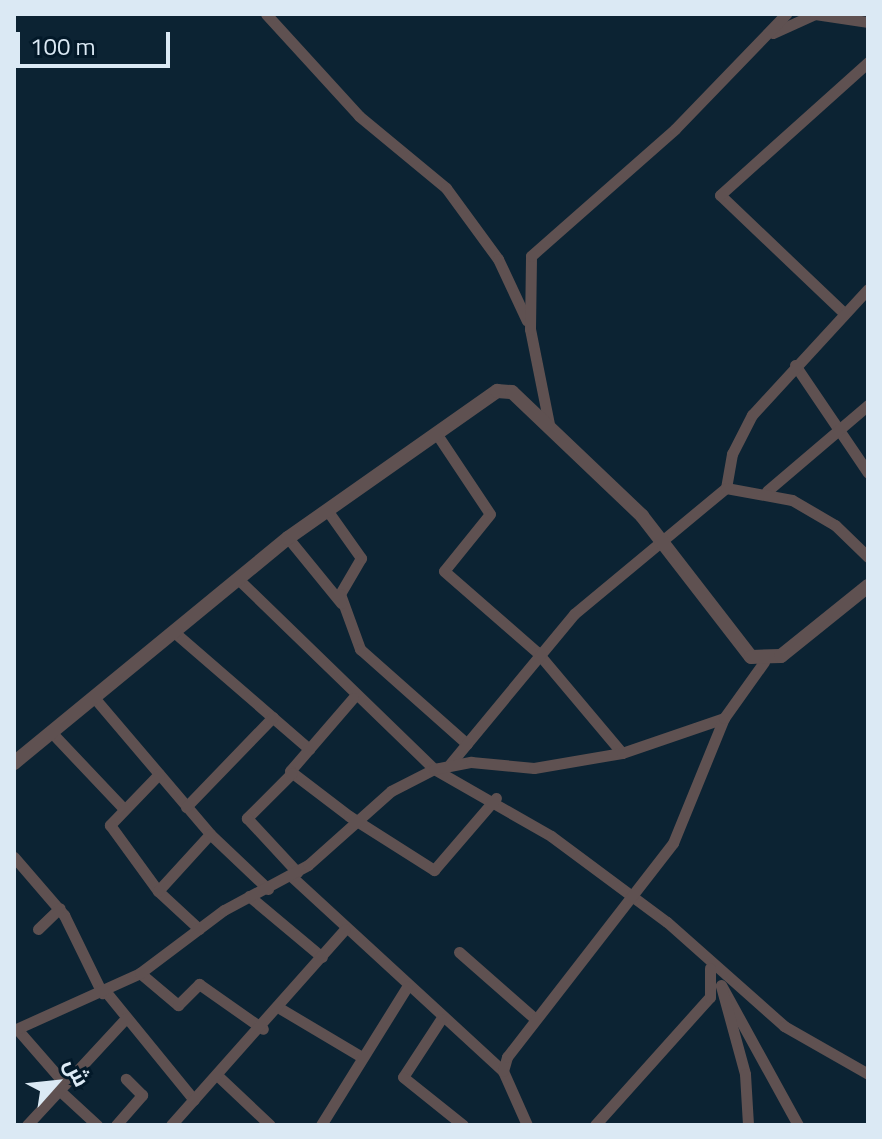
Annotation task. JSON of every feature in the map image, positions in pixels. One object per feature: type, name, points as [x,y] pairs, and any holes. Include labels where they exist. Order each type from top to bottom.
[{"type":"street","points":[[266,14],[359,116],[446,188],[498,259],[530,329]]},
{"type":"street","points":[[549,424],[530,329],[528,266],[536,247],[675,129],[786,14]]},
{"type":"street","points":[[759,42],[815,14],[868,22]]},
{"type":"street","points":[[844,313],[720,195],[866,67]]},
{"type":"street","points":[[450,764],[537,652],[662,540],[726,488],[743,432],[795,365],[868,289]]},
{"type":"street","points":[[795,365],[868,473]]},
{"type":"street","points":[[14,763],[97,701],[174,632],[288,538],[436,433],[503,390],[549,424],[662,540],[728,634],[764,662]]},
{"type":"street","points":[[767,491],[868,405]]},
{"type":"street","points":[[436,433],[490,514],[443,569],[537,652],[622,753]]},
{"type":"street","points":[[726,488],[767,491],[835,525],[868,557]]},
{"type":"street","points":[[327,510],[361,558],[341,604]]},
{"type":"street","points":[[288,538],[341,604],[362,652],[467,744]]},
{"type":"street","points":[[238,579],[353,698],[434,769],[496,798],[635,898],[709,965],[784,1026],[868,1074]]},
{"type":"street","points":[[503,1071],[533,1017],[635,898],[688,813],[724,718],[764,662],[790,651],[868,586]]},
{"type":"street","points":[[174,632],[309,749]]},
{"type":"street","points":[[353,698],[292,773],[247,818],[345,929],[441,1019],[503,1071],[524,1124]]},
{"type":"street","points":[[97,701],[210,834],[268,889]]},
{"type":"street","points":[[186,807],[273,717]]},
{"type":"street","points":[[97,1125],[16,1030],[104,993],[140,973],[249,896],[294,874],[391,791],[434,769],[450,764],[534,768],[622,753],[724,718]]},
{"type":"street","points":[[53,734],[124,809]]},
{"type":"street","points":[[292,773],[434,870],[496,798]]},
{"type":"street","points":[[159,774],[110,825],[158,891],[199,929]]},
{"type":"street","points":[[158,891],[210,834]]},
{"type":"street","points":[[14,857],[60,908],[104,993],[194,1100]]},
{"type":"street","points":[[249,896],[322,957]]},
{"type":"street","points":[[38,929],[60,908]]},
{"type":"street","points":[[171,1125],[281,1009],[345,929]]},
{"type":"street","points":[[459,952],[533,1017]]},
{"type":"street","points":[[709,965],[798,1125]]},
{"type":"street","points":[[140,973],[178,1005],[199,984],[263,1029]]},
{"type":"street","points":[[595,1125],[685,1028],[718,983]]},
{"type":"street","points":[[718,983],[745,1074],[748,1125]]},
{"type":"street","points":[[321,1125],[355,1079],[349,1072],[407,987]]},
{"type":"street","points":[[281,1009],[360,1056]]},
{"type":"street","points":[[27,1125],[126,1018]]},
{"type":"street","points":[[441,1019],[403,1077],[463,1125]]},
{"type":"street","points":[[218,1076],[270,1125]]},
{"type":"street","points":[[116,1125],[142,1095],[126,1079]]}]
